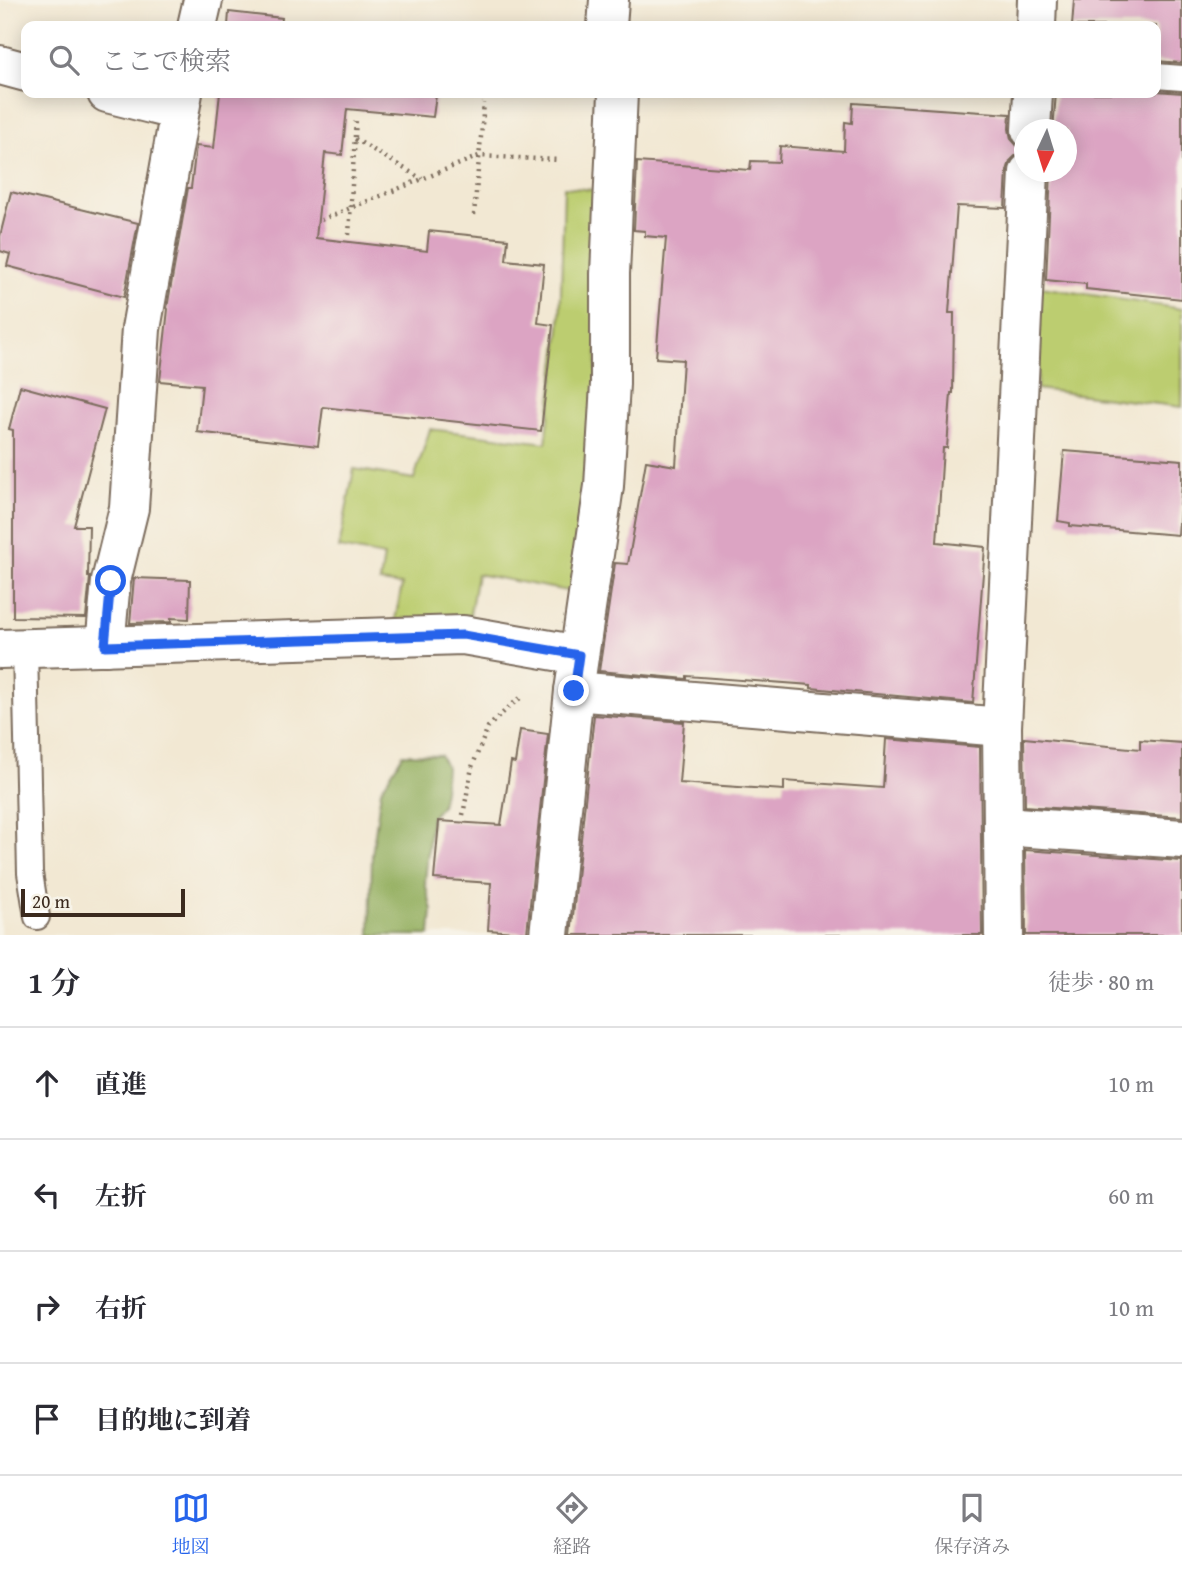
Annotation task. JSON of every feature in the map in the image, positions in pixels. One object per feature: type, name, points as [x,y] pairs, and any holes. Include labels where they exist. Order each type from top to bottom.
[{"type":"street","points":[[198,21],[203,0]]},
{"type":"street","points":[[607,21],[609,0]]},
{"type":"street","points":[[1035,21],[1037,0]]},
{"type":"street","points":[[0,65],[21,71]]},
{"type":"street","points":[[105,646],[111,581],[129,508],[141,329],[181,102],[148,98]]},
{"type":"street","points":[[549,935],[576,677],[604,486],[610,384],[610,274],[618,98]]},
{"type":"street","points":[[1032,119],[1033,98]]},
{"type":"street","points":[[1004,935],[1002,727],[1029,182]]},
{"type":"street","points":[[12,648],[463,635],[576,677],[1002,727]]},
{"type":"street","points":[[1003,826],[1182,839]]},
{"type":"lane","points":[[1161,76],[1182,78]]},
{"type":"lane","points":[[12,648],[30,873],[37,917]]},
{"type":"path","points":[[474,215],[484,103]]},
{"type":"path","points":[[349,235],[356,119]]},
{"type":"path","points":[[355,139],[422,178]]},
{"type":"path","points":[[321,220],[479,156],[559,160]]},
{"type":"path","points":[[463,815],[472,767],[488,727],[533,688],[576,677]]},
{"type":"green space","points":[[564,187],[602,191],[594,449],[573,592],[477,574],[469,620],[395,620],[402,585],[380,582],[384,556],[339,548],[354,469],[414,479],[430,429],[546,443],[560,327]]},
{"type":"green space","points":[[1041,287],[1182,309],[1182,407],[1037,389]]},
{"type":"green space","points":[[403,754],[440,755],[446,767],[441,806],[431,817],[425,883],[432,910],[430,935],[370,935],[372,855],[381,790]]},
{"type":"building","points":[[1074,0],[1182,0],[1182,63],[1161,61],[1161,21],[1072,21]]},
{"type":"building","points":[[229,12],[282,18],[282,21],[228,21]]},
{"type":"building","points":[[1161,91],[1182,93],[1182,299],[1086,289],[1086,284],[1046,280],[1051,182],[1077,182],[1077,119],[1054,119],[1056,98],[1161,98]]},
{"type":"building","points":[[219,98],[436,98],[433,117],[347,109],[342,155],[325,153],[316,238],[427,251],[429,231],[508,239],[506,260],[544,264],[538,323],[553,325],[541,431],[323,407],[318,446],[197,432],[202,385],[160,381],[167,308],[188,188],[191,188],[196,146],[214,148]]},
{"type":"building","points":[[853,103],[1010,114],[1009,129],[1014,142],[1014,157],[1007,171],[1005,208],[957,206],[949,313],[954,313],[953,393],[947,448],[943,448],[937,542],[985,547],[973,703],[811,688],[811,685],[687,676],[687,679],[599,671],[615,563],[628,564],[646,461],[676,466],[683,360],[656,358],[666,238],[645,236],[645,231],[634,230],[637,162],[750,170],[751,161],[779,162],[780,146],[844,151],[845,122],[852,123]]},
{"type":"building","points":[[11,192],[138,223],[124,297],[7,266],[10,254],[0,251],[0,236]]},
{"type":"building","points":[[20,386],[105,409],[74,526],[89,526],[90,577],[86,618],[13,617],[13,430],[9,429]]},
{"type":"building","points":[[1064,451],[1182,460],[1178,535],[1070,526],[1070,523],[1058,521]]},
{"type":"building","points":[[134,578],[190,580],[189,619],[171,618],[171,622],[130,623]]},
{"type":"building","points":[[594,715],[684,722],[679,783],[784,790],[784,781],[883,788],[886,739],[980,747],[982,935],[571,935]]},
{"type":"building","points":[[520,730],[548,734],[527,933],[488,930],[491,883],[434,879],[439,821],[501,825],[511,762],[515,763]]},
{"type":"building","points":[[1024,738],[1140,749],[1140,740],[1182,743],[1182,817],[1025,806]]},
{"type":"building","points":[[1025,850],[1182,861],[1182,935],[1026,935]]},
{"type":"route","points":[[111,581],[105,646],[463,635],[579,655],[574,691]]}]
